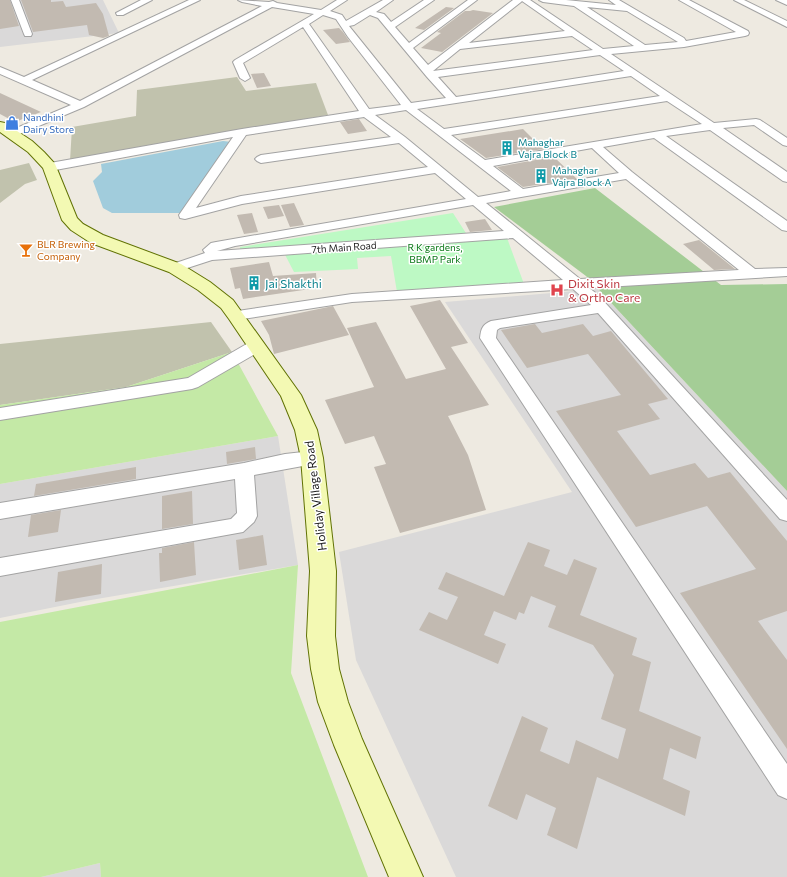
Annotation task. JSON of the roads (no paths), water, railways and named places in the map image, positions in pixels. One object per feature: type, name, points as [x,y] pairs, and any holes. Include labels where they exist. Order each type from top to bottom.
[{"type":"street","points":[[15,0],[28,34]]},
{"type":"street","points":[[120,13],[148,0]]},
{"type":"street","points":[[25,80],[196,0]]},
{"type":"street","points":[[242,0],[273,2],[339,17],[408,107],[521,193]]},
{"type":"street","points":[[245,78],[238,62],[343,0]]},
{"type":"street","points":[[344,24],[351,23],[389,0]]},
{"type":"street","points":[[389,27],[430,0]]},
{"type":"street","points":[[407,48],[473,0]]},
{"type":"street","points":[[429,73],[458,47],[518,0]]},
{"type":"street","points":[[525,0],[787,178]]},
{"type":"street","points":[[543,0],[630,10]]},
{"type":"street","points":[[613,0],[682,40],[684,44]]},
{"type":"street","points":[[429,73],[602,52],[684,44],[745,33],[683,0]]},
{"type":"street","points":[[738,0],[787,24]]},
{"type":"street","points":[[780,0],[787,3]]},
{"type":"street","points":[[5,130],[80,105],[273,2]]},
{"type":"street","points":[[576,4],[643,48]]},
{"type":"street","points":[[369,12],[381,16],[453,100]]},
{"type":"street","points":[[304,23],[366,113],[401,139],[592,297],[787,513]]},
{"type":"street","points":[[458,47],[574,33]]},
{"type":"street","points":[[0,70],[80,105]]},
{"type":"street","points":[[50,167],[242,132],[633,74]]},
{"type":"street","points":[[441,133],[669,98]]},
{"type":"street","points":[[483,164],[656,134],[712,126],[756,122],[787,143]]},
{"type":"street","name":"Holiday Village Road","points":[[5,130],[34,150],[50,167],[70,220],[77,227],[96,239],[174,268],[204,286],[227,304],[291,395],[306,430],[312,458],[323,568],[321,636],[325,669],[333,702],[349,745],[406,877]]},
{"type":"street","points":[[242,132],[185,215],[241,200],[437,169]]},
{"type":"street","points":[[656,134],[787,227]]},
{"type":"street","points":[[262,159],[401,139]]},
{"type":"street","points":[[595,145],[628,175],[752,273]]},
{"type":"street","points":[[206,257],[212,248],[235,242],[474,200],[628,175]]},
{"type":"street","name":"7th Main Road","points":[[174,268],[206,257],[515,234]]},
{"type":"street","points":[[236,315],[352,298],[787,272]]},
{"type":"street","points":[[602,308],[496,324],[490,328],[488,338],[787,786]]},
{"type":"street","points":[[0,414],[192,383],[256,346]]},
{"type":"street","points":[[0,511],[244,470],[285,461],[312,458]]},
{"type":"street","points":[[0,567],[236,526],[247,516],[244,470]]},
{"type":"water","points":[[223,141],[232,142],[182,213],[112,213],[103,208],[93,181],[102,172],[101,164]]},
{"type":"place","name":"Nandhini Dairy Store","points":[[12,123]]},
{"type":"place","name":"Mahaghar Vajra Block B","points":[[507,148]]},
{"type":"place","name":"Mahaghar Vajra Block A","points":[[541,176]]},
{"type":"place","name":"BLR Brewing Company","points":[[26,250]]},
{"type":"place","name":"Jai Shakthi","points":[[254,283]]},
{"type":"place","name":"Dixit Skin & Ortho Care","points":[[557,290]]},
{"type":"park label","name":"R K gardens, BBMP Park","points":[[435,252]]}]
